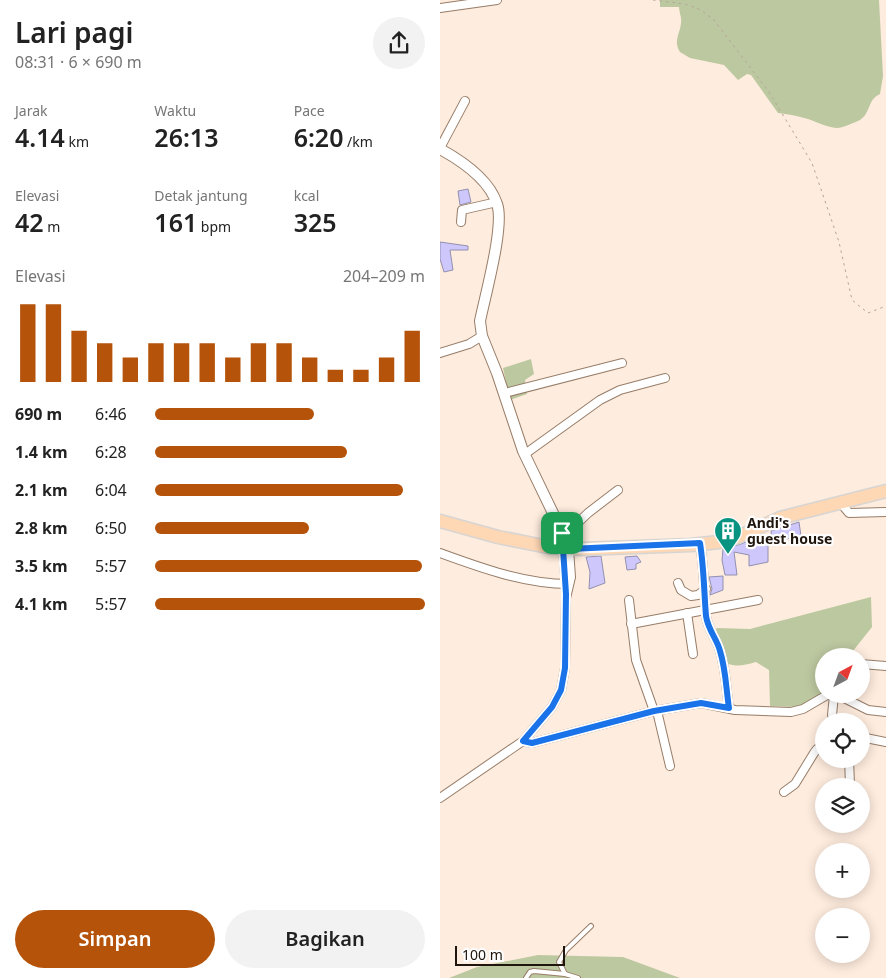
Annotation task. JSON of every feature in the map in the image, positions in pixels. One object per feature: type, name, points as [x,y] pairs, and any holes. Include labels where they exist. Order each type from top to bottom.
[{"type":"main road","points":[[440,521],[498,537],[564,541],[718,542],[738,537],[780,518],[886,491]]},
{"type":"street","points":[[440,8],[497,0]]},
{"type":"street","points":[[440,798],[523,741],[548,713],[561,690],[565,668],[566,594],[567,584],[571,577],[564,541],[525,454],[482,336],[480,321],[499,223],[497,202],[487,187],[470,169],[458,158],[440,148],[465,101]]},
{"type":"street","points":[[461,222],[462,210],[497,202]]},
{"type":"street","points":[[440,353],[469,344],[482,336]]},
{"type":"street","points":[[504,394],[622,363]]},
{"type":"street","points":[[525,454],[600,400],[620,390],[665,378]]},
{"type":"street","points":[[564,541],[588,513],[618,490]]},
{"type":"street","points":[[842,502],[844,508],[849,513],[886,512]]},
{"type":"street","points":[[700,543],[710,633],[718,645],[725,670],[729,708]]},
{"type":"street","points":[[440,553],[506,574],[567,584]]},
{"type":"street","points":[[678,583],[681,590],[691,596],[698,595],[706,589]]},
{"type":"street","points":[[629,600],[636,660],[655,711],[670,766]]},
{"type":"street","points":[[631,624],[758,600]]},
{"type":"street","points":[[687,613],[693,654]]},
{"type":"street","points":[[870,665],[886,666]]},
{"type":"street","points":[[523,741],[532,743],[655,711],[701,703],[729,708],[791,712],[803,709],[815,702]]},
{"type":"street","points":[[854,703],[868,710],[886,712]]},
{"type":"street","points":[[870,739],[886,742]]},
{"type":"street","points":[[784,792],[796,784],[815,752]]},
{"type":"lane","points":[[564,974],[559,962],[562,955],[591,926]]},
{"type":"lane","points":[[526,978],[530,972],[534,971],[564,974],[578,978]]},
{"type":"path","points":[[653,0],[685,4],[701,10],[714,20],[745,59],[770,92],[812,163],[839,242],[852,300],[868,313],[886,306]]},
{"type":"green space","points":[[660,0],[879,0],[883,76],[880,94],[873,100],[866,114],[860,120],[838,128],[778,113],[751,75],[747,74],[738,80],[724,65],[690,58],[680,52],[677,44],[681,21],[679,7],[660,7]]},
{"type":"green space","points":[[531,359],[534,374],[525,380],[527,394],[510,400],[503,368]]},
{"type":"green space","points":[[871,597],[872,627],[855,648],[815,648],[815,700],[798,707],[770,706],[769,670],[756,662],[738,666],[720,660],[715,630],[717,628],[750,629]]},
{"type":"green space","points":[[538,955],[623,957],[680,978],[449,978],[477,967]]},
{"type":"building","points":[[468,189],[471,202],[460,205],[458,191]]},
{"type":"building","points":[[440,242],[468,246],[468,250],[450,250],[453,270],[444,272],[440,259]]},
{"type":"building","points":[[799,522],[801,536],[772,542],[771,531]]},
{"type":"building","points":[[764,534],[768,539],[768,562],[749,566],[749,555],[734,552],[737,575],[725,575],[722,560],[723,549]]},
{"type":"building","points":[[601,556],[605,583],[589,589],[590,572],[586,557]]},
{"type":"building","points":[[637,556],[641,562],[636,564],[636,569],[627,570],[625,557]]},
{"type":"building","points":[[723,576],[723,590],[710,595],[712,589],[709,577]]},
{"type":"place","name":"Andi's guest house","points":[[728,555]]},
{"type":"route","points":[[562,533],[569,549],[690,545],[700,543],[705,581],[706,616],[710,633],[721,652],[729,708],[701,703],[654,711],[532,743],[523,741],[540,724],[561,690],[565,668],[566,594],[562,533]]}]
